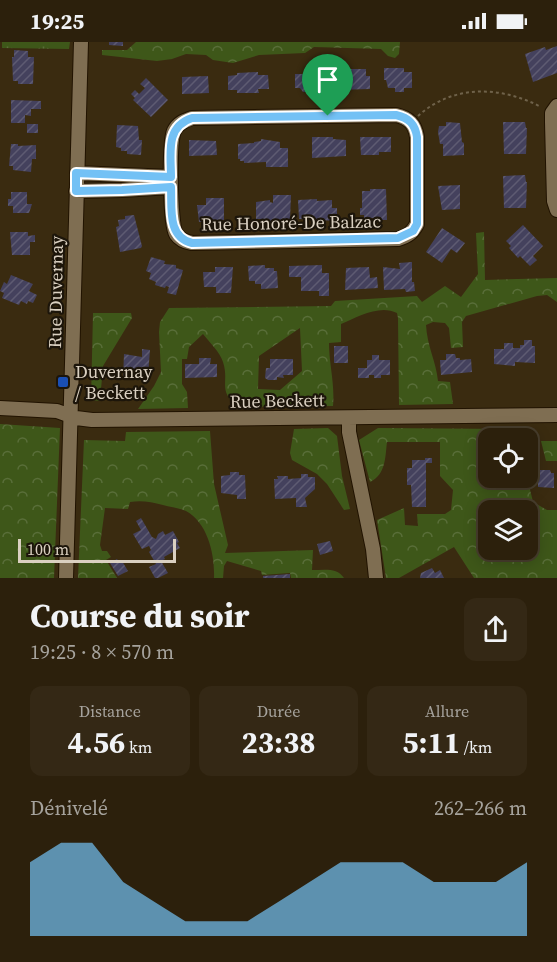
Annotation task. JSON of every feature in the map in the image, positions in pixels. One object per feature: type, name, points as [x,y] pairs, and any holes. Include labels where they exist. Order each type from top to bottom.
[{"type":"street","name":"Rue Duvernay","points":[[66,578],[81,42]]},
{"type":"street","points":[[555,110],[554,201],[557,210]]},
{"type":"street","name":"Rue Honoré-De Balzac","points":[[396,115],[411,122],[416,128],[417,224],[413,231],[398,238],[192,243],[183,241],[177,236],[173,227],[171,182],[173,134],[177,126],[192,118],[396,115]]},
{"type":"street","points":[[76,173],[171,182]]},
{"type":"street","points":[[76,191],[122,190],[171,182]]},
{"type":"street","name":"Rue Beckett","points":[[0,408],[57,411],[76,418],[92,420],[557,415]]},
{"type":"street","points":[[349,418],[349,432],[373,549],[376,578]]},
{"type":"path","points":[[411,122],[424,110],[444,98],[480,90],[528,100],[555,110]]},
{"type":"green space","points":[[2,42],[70,42],[69,49],[2,48]]},
{"type":"green space","points":[[136,42],[400,42],[399,54],[395,58],[388,56],[381,49],[314,47],[305,53],[259,55],[233,63],[213,60],[206,55],[186,54],[157,61],[102,55],[102,50],[127,50]]},
{"type":"green space","points":[[484,232],[485,280],[557,278],[557,302],[547,295],[537,296],[466,316],[462,322],[463,347],[451,348],[449,328],[445,323],[433,322],[426,325],[438,381],[450,382],[453,404],[399,405],[398,318],[397,313],[383,310],[369,312],[341,324],[341,342],[329,343],[333,406],[240,407],[228,397],[222,358],[203,334],[189,347],[187,359],[182,359],[182,384],[187,392],[188,408],[138,409],[161,372],[160,322],[169,308],[331,306],[335,301],[417,296],[422,302],[445,286],[461,297],[478,274],[476,233]],"holes":[[[300,328],[302,371],[280,390],[258,389],[259,356]]]},
{"type":"green space","points":[[93,313],[131,313],[132,318],[103,366],[100,401],[91,400]]},
{"type":"green space","points":[[0,424],[60,428],[54,578],[0,578]]},
{"type":"green space","points":[[328,428],[337,436],[342,476],[350,509],[344,510],[327,484],[317,474],[292,460],[290,453],[294,429]]},
{"type":"green space","points":[[378,428],[478,429],[478,488],[530,488],[533,500],[478,500],[478,560],[538,560],[538,505],[547,510],[557,510],[557,578],[474,578],[454,547],[399,578],[386,578],[377,520],[404,508],[405,525],[418,526],[417,514],[445,514],[451,510],[453,490],[440,476],[440,442],[387,442],[382,470],[370,482],[359,440]]},
{"type":"green space","points":[[210,431],[214,484],[228,545],[225,553],[313,550],[312,570],[338,572],[344,578],[291,578],[290,573],[262,575],[261,571],[227,561],[223,578],[214,578],[209,540],[194,516],[180,509],[139,501],[130,502],[128,509],[105,508],[100,545],[102,551],[107,551],[111,557],[106,560],[117,578],[78,578],[84,440],[125,441],[126,432]]},
{"type":"green space","points":[[541,441],[557,441],[557,461],[546,461]]},
{"type":"building","points":[[109,42],[123,42],[123,46],[109,45]]},
{"type":"building","points":[[557,46],[557,73],[533,82],[525,54],[545,47],[546,50]]},
{"type":"building","points":[[14,50],[28,51],[28,57],[34,57],[33,84],[18,84],[18,81],[13,81]]},
{"type":"building","points":[[384,68],[404,68],[404,72],[412,72],[412,88],[404,88],[404,92],[395,92],[395,88],[388,88],[384,80]]},
{"type":"building","points":[[348,69],[366,69],[366,76],[370,76],[370,89],[337,90],[338,76],[348,76]]},
{"type":"building","points":[[258,72],[258,75],[268,75],[269,89],[258,89],[259,93],[237,93],[237,90],[228,90],[228,76]]},
{"type":"building","points":[[295,74],[320,74],[321,91],[303,92],[300,88],[295,88]]},
{"type":"building","points":[[208,76],[209,93],[182,94],[182,77]]},
{"type":"building","points":[[146,78],[168,100],[151,117],[133,100],[135,98],[131,94],[135,90],[139,94],[145,88],[140,84]]},
{"type":"building","points":[[11,100],[41,101],[41,109],[31,109],[31,116],[25,115],[25,123],[11,123]]},
{"type":"building","points":[[446,122],[460,123],[464,155],[443,156],[443,144],[440,144],[438,132],[439,126],[446,126]]},
{"type":"building","points":[[503,122],[525,122],[527,128],[526,154],[504,154]]},
{"type":"building","points":[[27,124],[38,124],[38,133],[27,133]]},
{"type":"building","points":[[117,125],[138,126],[139,140],[142,140],[141,155],[127,154],[127,151],[121,151],[121,148],[116,147]]},
{"type":"building","points":[[312,137],[333,137],[333,139],[346,140],[346,156],[312,158]]},
{"type":"building","points":[[360,137],[391,137],[391,152],[361,155]]},
{"type":"building","points":[[261,139],[280,142],[280,148],[288,148],[288,167],[266,167],[266,162],[244,163],[238,159],[238,144],[254,143]]},
{"type":"building","points":[[189,140],[216,141],[217,155],[189,156]]},
{"type":"building","points":[[11,144],[36,145],[36,159],[32,159],[31,172],[13,170],[13,166],[9,166]]},
{"type":"building","points":[[525,175],[526,208],[504,208],[503,176]]},
{"type":"building","points":[[460,185],[460,209],[442,210],[438,186]]},
{"type":"building","points":[[370,189],[386,189],[387,220],[373,220],[373,218],[364,218],[364,215],[360,215],[362,191],[370,191]]},
{"type":"building","points":[[11,192],[27,192],[27,204],[32,204],[29,213],[13,213],[13,206],[8,206]]},
{"type":"building","points":[[273,195],[291,195],[290,221],[265,222],[265,219],[256,219],[256,202],[270,200],[273,203]]},
{"type":"building","points":[[206,198],[224,198],[224,220],[199,222],[197,205],[206,205]]},
{"type":"building","points":[[317,199],[317,201],[332,200],[332,208],[337,208],[337,221],[299,219],[298,200]]},
{"type":"building","points":[[134,215],[142,246],[120,252],[116,227],[119,226],[118,220]]},
{"type":"building","points":[[523,225],[543,246],[533,256],[537,260],[530,266],[520,256],[518,258],[506,241]]},
{"type":"building","points":[[442,228],[465,243],[457,253],[451,249],[442,263],[426,252]]},
{"type":"building","points":[[10,232],[28,232],[28,236],[35,235],[35,242],[30,242],[30,255],[12,255]]},
{"type":"building","points":[[151,257],[165,261],[164,264],[176,265],[176,268],[183,270],[176,295],[167,293],[169,287],[155,285],[156,282],[149,279],[151,273],[146,271]]},
{"type":"building","points":[[412,262],[412,282],[414,282],[415,291],[384,290],[383,267],[400,269],[399,263]]},
{"type":"building","points":[[265,265],[265,268],[274,268],[274,271],[277,271],[278,288],[261,289],[261,284],[249,281],[248,266]]},
{"type":"building","points":[[322,265],[322,273],[329,273],[329,296],[319,296],[319,291],[301,291],[301,277],[289,277],[289,266]]},
{"type":"building","points":[[215,267],[233,267],[231,293],[216,293],[216,287],[204,287],[203,272],[215,272]]},
{"type":"building","points":[[369,267],[370,278],[377,277],[378,288],[345,290],[346,268]]},
{"type":"building","points":[[11,275],[33,284],[29,291],[37,295],[33,303],[28,301],[27,304],[21,301],[19,305],[2,298],[4,293],[0,291],[4,282],[7,284]]},
{"type":"building","points":[[524,340],[532,340],[532,346],[535,346],[535,363],[515,362],[515,366],[494,364],[494,349],[504,349],[504,343],[513,343],[513,348],[520,348],[520,345],[524,345]]},
{"type":"building","points":[[334,346],[348,346],[348,363],[334,363]]},
{"type":"building","points":[[142,349],[150,350],[148,375],[142,375],[142,378],[136,378],[136,380],[123,379],[124,354],[142,357]]},
{"type":"building","points":[[446,354],[455,354],[460,360],[471,359],[472,372],[441,375],[440,360],[446,360]]},
{"type":"building","points":[[372,355],[379,355],[379,360],[390,360],[390,375],[381,375],[381,378],[369,375],[369,378],[358,378],[358,368],[367,368],[367,360],[372,360]]},
{"type":"building","points":[[199,358],[211,358],[210,364],[217,364],[217,377],[185,378],[185,364],[199,364]]},
{"type":"building","points":[[270,359],[293,359],[293,375],[283,375],[284,378],[277,377],[277,380],[265,378],[266,368],[270,368]]},
{"type":"building","points":[[425,458],[432,458],[432,463],[426,463],[426,507],[412,507],[411,485],[407,485],[407,468],[412,468],[412,460],[425,460]]},
{"type":"building","points":[[538,470],[550,470],[554,473],[554,488],[538,487]]},
{"type":"building","points":[[230,472],[245,475],[246,499],[237,499],[237,495],[221,493],[221,476],[230,475]]},
{"type":"building","points":[[301,474],[315,477],[315,489],[305,498],[307,507],[296,507],[296,498],[275,499],[274,479],[278,479],[277,476],[288,476],[288,479],[301,478]]},
{"type":"building","points":[[141,518],[152,537],[156,539],[163,531],[165,535],[173,531],[179,542],[177,543],[180,548],[161,561],[168,573],[158,578],[155,578],[149,567],[156,564],[149,552],[151,550],[149,546],[142,549],[133,534],[141,530],[136,521]]},
{"type":"building","points":[[330,541],[333,551],[320,555],[317,544]]},
{"type":"building","points":[[117,559],[119,562],[122,561],[128,571],[118,576],[110,563]]},
{"type":"building","points":[[432,568],[435,573],[440,570],[444,578],[420,578],[421,573]]},
{"type":"building","points":[[290,574],[290,578],[263,578],[263,576]]},
{"type":"place","name":"Duvernay / Beckett","points":[[63,382]]},
{"type":"route","points":[[396,115],[404,117],[416,128],[417,224],[407,236],[192,243],[183,241],[177,236],[173,227],[171,187],[76,191],[76,173],[171,177],[173,134],[177,126],[192,118],[328,116],[396,115]]}]
